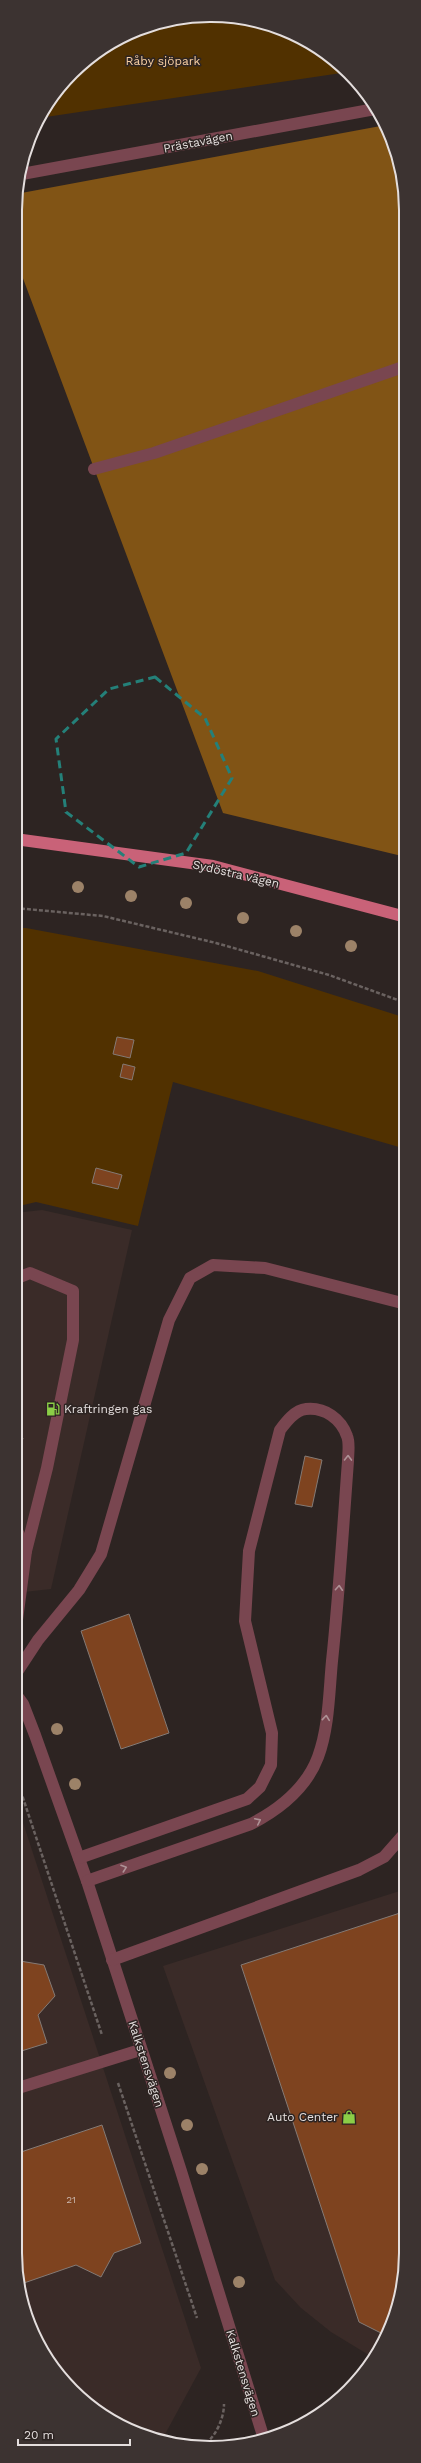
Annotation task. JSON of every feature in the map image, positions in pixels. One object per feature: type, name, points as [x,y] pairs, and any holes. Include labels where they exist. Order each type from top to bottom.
[{"type":"main road","name":"Sydöstra vägen","points":[[22,840],[214,866],[399,915]]},
{"type":"street","name":"Prästavägen","points":[[26,173],[370,110]]},
{"type":"street","points":[[94,469],[154,453],[399,368]]},
{"type":"street","points":[[22,1664],[38,1640],[79,1590],[101,1554],[169,1320],[190,1278],[213,1265],[265,1268],[399,1302]]},
{"type":"street","points":[[22,1276],[30,1273],[73,1291],[73,1340],[47,1468],[26,1551],[22,1582]]},
{"type":"street","points":[[79,1858],[247,1799],[260,1787],[271,1765],[272,1733],[245,1621],[250,1551],[280,1430],[290,1418],[305,1409],[324,1411],[339,1420],[348,1438],[348,1461],[338,1603],[327,1710],[318,1758],[306,1780],[288,1801],[268,1816],[251,1824],[87,1881]]},
{"type":"street","points":[[22,1542],[26,1551]]},
{"type":"street","name":"Kalkstensvägen","points":[[22,1703],[87,1881],[140,2050],[181,2171],[262,2434]]},
{"type":"street","points":[[112,1960],[359,1870],[384,1857],[399,1840]]},
{"type":"street","points":[[22,2087],[140,2050]]},
{"type":"path","points":[[22,909],[103,916],[216,943],[329,975],[399,1000]]},
{"type":"path","points":[[22,1795],[198,2322]]},
{"type":"path","points":[[207,2441],[217,2429],[224,2415],[224,2397]]},
{"type":"highlighted area","points":[[155,677],[205,718],[232,778],[186,853],[139,867],[66,812],[56,739],[109,689]]},
{"type":"shaded area","points":[[380,126],[393,162],[399,198],[399,855],[223,813],[22,276],[23,193]]},
{"type":"shaded area","name":"Kraftringen gas","points":[[42,1210],[132,1230],[51,1589],[22,1592],[22,1212]]},
{"type":"shaded area","points":[[22,1819],[201,2368],[164,2435],[138,2427],[116,2416],[96,2402],[69,2377],[47,2347],[41,2336],[28,2301],[22,2265]]},
{"type":"shaded area","points":[[399,1891],[399,2265],[393,2301],[385,2325],[368,2355],[331,2332],[301,2308],[275,2280],[163,1966]]},
{"type":"green space","name":"Råby sjöpark","points":[[198,22],[223,22],[259,28],[283,36],[305,47],[340,73],[47,117],[77,77],[116,47],[138,36],[162,28]]},
{"type":"green space","points":[[22,928],[258,971],[399,1016],[399,1147],[173,1082],[138,1226],[36,1202],[22,1205]]},
{"type":"building","points":[[117,1037],[134,1040],[130,1058],[113,1054]]},
{"type":"building","points":[[123,1064],[135,1067],[132,1080],[120,1077]]},
{"type":"building","points":[[96,1168],[122,1175],[118,1189],[92,1183]]},
{"type":"building","points":[[305,1456],[322,1460],[312,1507],[295,1504]]},
{"type":"building","points":[[129,1614],[169,1733],[121,1749],[81,1631]]},
{"type":"building","name":"Auto Center","points":[[399,1913],[399,2265],[393,2301],[381,2333],[359,2322],[241,1965]]},
{"type":"building","points":[[22,1961],[44,1965],[55,1996],[38,2015],[47,2043],[22,2051]]},
{"type":"building","points":[[102,2125],[141,2243],[114,2253],[101,2277],[76,2265],[25,2283],[22,2265],[22,2152]]},
{"type":"place","name":"Kraftringen gas","points":[[53,1409]]},
{"type":"place","name":"Auto Center","points":[[349,2117]]}]
